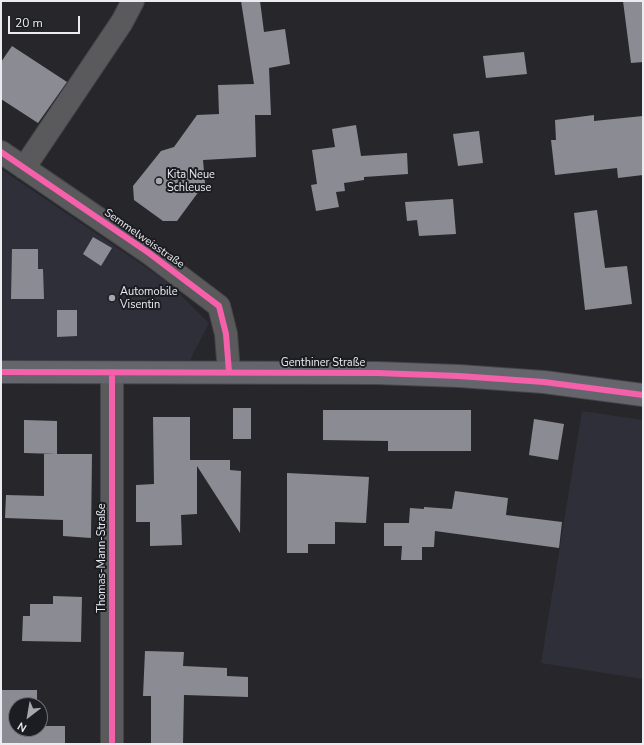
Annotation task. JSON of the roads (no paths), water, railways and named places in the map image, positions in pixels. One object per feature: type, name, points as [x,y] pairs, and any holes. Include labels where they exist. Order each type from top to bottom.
[{"type":"main road","name":"Genthiner Straße","points":[[1,372],[377,373],[459,376],[544,382],[643,395]]},
{"type":"street","points":[[24,168],[122,22],[133,1]]},
{"type":"street","name":"Semmelweisstraße","points":[[1,152],[149,253],[219,306],[226,334],[229,372]]},
{"type":"street","name":"Thomas-Mann-Straße","points":[[112,373],[112,744]]},
{"type":"place","name":"Kita Neue Schleuse","points":[[159,181]]},
{"type":"place","name":"Automobile Visentin","points":[[112,298]]}]
